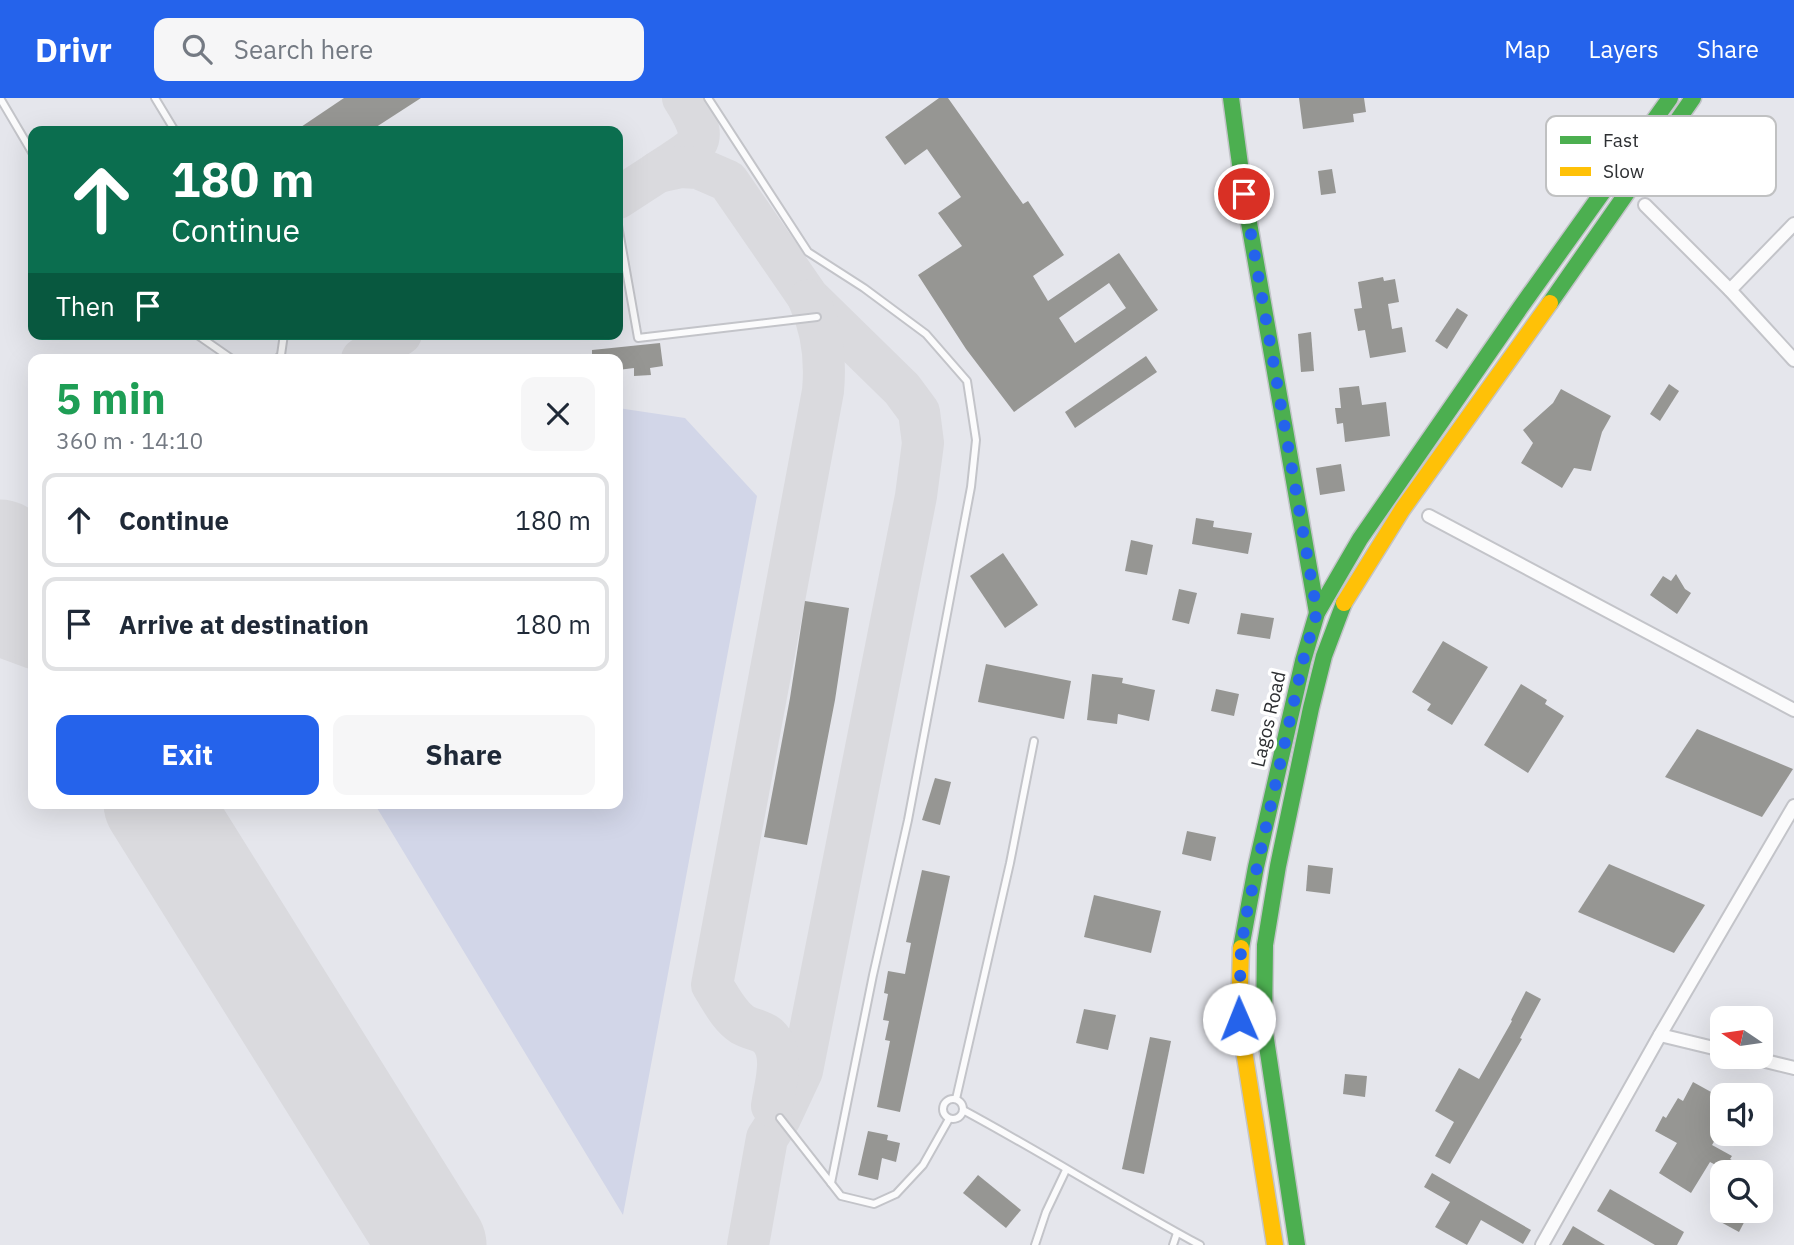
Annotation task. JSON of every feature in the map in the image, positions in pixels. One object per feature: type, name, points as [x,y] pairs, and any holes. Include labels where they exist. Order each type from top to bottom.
[{"type":"main road","points":[[1231,98],[1244,194],[1317,612]]},
{"type":"main road","name":"Lagos Road","points":[[1657,116],[1670,98]]},
{"type":"main road","points":[[1681,116],[1693,98]]},
{"type":"main road","name":"Lagos Road","points":[[1275,1245],[1239,1019],[1240,960],[1256,867],[1303,661],[1317,612],[1367,527],[1601,196]]},
{"type":"main road","points":[[1297,1245],[1272,1091],[1261,991],[1269,902],[1323,666],[1335,625],[1343,605],[1380,543],[1560,287],[1628,196]]},
{"type":"street","points":[[1645,205],[1730,290],[1794,360]]},
{"type":"street","points":[[1730,290],[1794,224]]},
{"type":"street","points":[[1429,516],[1794,710]]},
{"type":"street","points":[[1542,1245],[1660,1035],[1794,806]]},
{"type":"street","points":[[1660,1035],[1710,1047]]},
{"type":"street","points":[[1773,1063],[1794,1068]]},
{"type":"lane","points":[[0,98],[28,146]]},
{"type":"lane","points":[[155,98],[172,126]]},
{"type":"lane","points":[[708,98],[808,253],[864,288],[926,334],[967,381],[976,440],[971,487],[908,820],[831,1183]]},
{"type":"lane","points":[[623,253],[638,338],[817,317]]},
{"type":"lane","points":[[205,340],[225,354]]},
{"type":"lane","points":[[956,1099],[1010,863],[1034,741]]},
{"type":"lane","points":[[949,1119],[943,1113],[944,1104],[947,1100],[956,1099],[960,1101],[963,1110],[1034,1148],[1066,1170],[1200,1245]]},
{"type":"lane","points":[[949,1119],[958,1118],[963,1110]]},
{"type":"lane","points":[[780,1118],[841,1196],[874,1203],[896,1194],[923,1165],[949,1119]]},
{"type":"lane","points":[[1035,1245],[1046,1212],[1066,1170]]},
{"type":"lane","points":[[1173,1245],[1177,1233]]},
{"type":"shaded area","points":[[623,409],[685,418],[757,496],[623,1215],[378,809],[623,809]]},
{"type":"building","points":[[344,98],[421,98],[378,126],[302,126]]},
{"type":"building","points":[[939,98],[948,98],[1023,204],[1028,201],[1064,255],[1033,276],[1048,301],[1119,253],[1158,310],[1014,412],[966,349],[918,275],[962,246],[938,213],[961,197],[927,149],[905,165],[885,137]],"holes":[[[1109,283],[1126,308],[1075,343],[1059,318]]]},
{"type":"building","points":[[1299,98],[1364,98],[1366,112],[1353,114],[1354,122],[1303,129]]},
{"type":"building","points":[[1332,169],[1336,193],[1321,195],[1318,171]]},
{"type":"building","points":[[1383,277],[1384,281],[1395,279],[1399,302],[1388,304],[1392,329],[1402,327],[1406,352],[1370,358],[1365,330],[1358,331],[1354,309],[1362,308],[1358,282]]},
{"type":"building","points":[[1457,308],[1468,315],[1447,349],[1435,341]]},
{"type":"building","points":[[1311,332],[1314,371],[1301,372],[1298,334]]},
{"type":"building","points":[[660,343],[663,366],[650,368],[651,375],[634,376],[634,368],[623,369],[623,354],[592,354],[592,350]]},
{"type":"building","points":[[1146,356],[1157,372],[1075,428],[1065,412]]},
{"type":"building","points":[[1669,384],[1679,391],[1660,421],[1650,414]]},
{"type":"building","points":[[1359,386],[1362,405],[1386,402],[1390,436],[1345,442],[1343,423],[1337,424],[1335,408],[1341,408],[1339,388]]},
{"type":"building","points":[[1561,389],[1611,416],[1602,432],[1591,471],[1574,468],[1562,488],[1521,463],[1533,443],[1523,430],[1553,403]]},
{"type":"building","points":[[1341,464],[1345,491],[1320,495],[1316,468]]},
{"type":"building","points":[[1196,518],[1214,521],[1213,527],[1252,533],[1248,554],[1192,544]]},
{"type":"building","points":[[1131,540],[1153,545],[1147,575],[1125,571]]},
{"type":"building","points":[[1003,553],[1038,605],[1005,628],[970,576]]},
{"type":"building","points":[[1676,574],[1685,589],[1691,593],[1677,614],[1650,595],[1663,576],[1671,581]]},
{"type":"building","points":[[1179,589],[1197,593],[1189,624],[1172,620]]},
{"type":"building","points":[[805,601],[849,608],[835,700],[807,845],[764,837]]},
{"type":"building","points":[[1241,613],[1274,618],[1270,639],[1237,634]]},
{"type":"building","points":[[1443,641],[1488,667],[1452,725],[1427,710],[1431,704],[1412,692]]},
{"type":"building","points":[[986,664],[1071,681],[1064,719],[978,702]]},
{"type":"building","points":[[1092,674],[1123,678],[1122,683],[1155,690],[1149,721],[1118,714],[1117,724],[1087,720]]},
{"type":"building","points":[[1521,684],[1547,700],[1545,704],[1564,716],[1528,773],[1484,745]]},
{"type":"building","points":[[1216,689],[1239,694],[1234,716],[1211,711]]},
{"type":"building","points":[[1697,729],[1793,769],[1762,817],[1665,777]]},
{"type":"building","points":[[935,778],[951,782],[940,825],[922,820]]},
{"type":"building","points":[[1187,831],[1216,837],[1211,861],[1182,854]]},
{"type":"building","points":[[1609,864],[1705,905],[1674,953],[1578,912]]},
{"type":"building","points":[[1308,865],[1333,868],[1330,894],[1306,891]]},
{"type":"building","points":[[922,870],[950,876],[900,1112],[877,1107],[890,1041],[885,1040],[889,1021],[883,1020],[888,994],[884,993],[888,971],[905,974],[911,943],[906,942]]},
{"type":"building","points":[[1094,895],[1161,911],[1151,953],[1084,937]]},
{"type":"building","points":[[1526,991],[1541,999],[1520,1038],[1522,1039],[1450,1164],[1435,1156],[1454,1122],[1435,1111],[1459,1068],[1479,1079]]},
{"type":"building","points":[[1084,1009],[1116,1015],[1108,1050],[1076,1043]]},
{"type":"building","points":[[1150,1037],[1171,1041],[1144,1174],[1122,1169]]},
{"type":"building","points":[[1345,1074],[1367,1076],[1365,1097],[1343,1094]]},
{"type":"building","points":[[1693,1082],[1710,1091],[1710,1146],[1732,1156],[1732,1160],[1710,1160],[1691,1193],[1659,1173],[1677,1143],[1655,1131],[1678,1098],[1683,1101]]},
{"type":"building","points":[[868,1131],[888,1135],[887,1140],[900,1143],[896,1162],[882,1158],[878,1180],[858,1175]]},
{"type":"building","points":[[1432,1173],[1531,1230],[1523,1244],[1481,1220],[1467,1245],[1435,1227],[1450,1202],[1424,1187]]},
{"type":"building","points":[[978,1175],[1021,1210],[1006,1228],[963,1193]]},
{"type":"building","points":[[1610,1189],[1684,1232],[1677,1245],[1655,1245],[1597,1211]]},
{"type":"building","points":[[1722,1223],[1744,1223],[1739,1232]]},
{"type":"building","points":[[1573,1226],[1605,1245],[1562,1245]]},
{"type":"taxiway","points":[[658,172],[683,156],[697,142],[697,126],[683,98]]},
{"type":"taxiway","points":[[623,195],[658,172],[681,167],[698,168],[728,181],[808,297],[902,389],[919,412],[923,443],[916,496],[802,1071],[780,1118],[767,1138],[748,1245]]},
{"type":"taxiway","points":[[772,1106],[778,1070],[777,1051],[768,1036],[734,1017],[712,985],[823,391],[822,344],[809,300]]},
{"type":"taxiway","points":[[370,354],[392,340]]},
{"type":"taxiway","points":[[0,525],[28,535]]},
{"type":"taxiway","points":[[0,636],[28,646]]},
{"type":"runway","points":[[0,553],[28,598]]},
{"type":"runway","points":[[161,809],[433,1245]]},
{"type":"traffic: fast","points":[[1231,98],[1244,194],[1317,613]]},
{"type":"traffic: fast","points":[[1657,116],[1670,98]]},
{"type":"traffic: fast","points":[[1680,116],[1693,98]]},
{"type":"traffic: fast","points":[[1241,948],[1256,867],[1303,661],[1317,613],[1360,539],[1600,196]]},
{"type":"traffic: fast","points":[[1550,303],[1625,196]]},
{"type":"traffic: fast","points":[[1297,1245],[1264,1026],[1265,945],[1278,866],[1311,708],[1324,656],[1344,603]]},
{"type":"traffic: slow","points":[[1344,603],[1402,510],[1550,303]]},
{"type":"traffic: slow","points":[[1241,948],[1239,1019],[1275,1245]]},
{"type":"route","points":[[1239,1019],[1238,984],[1247,912],[1303,661],[1317,612],[1244,194]]}]
